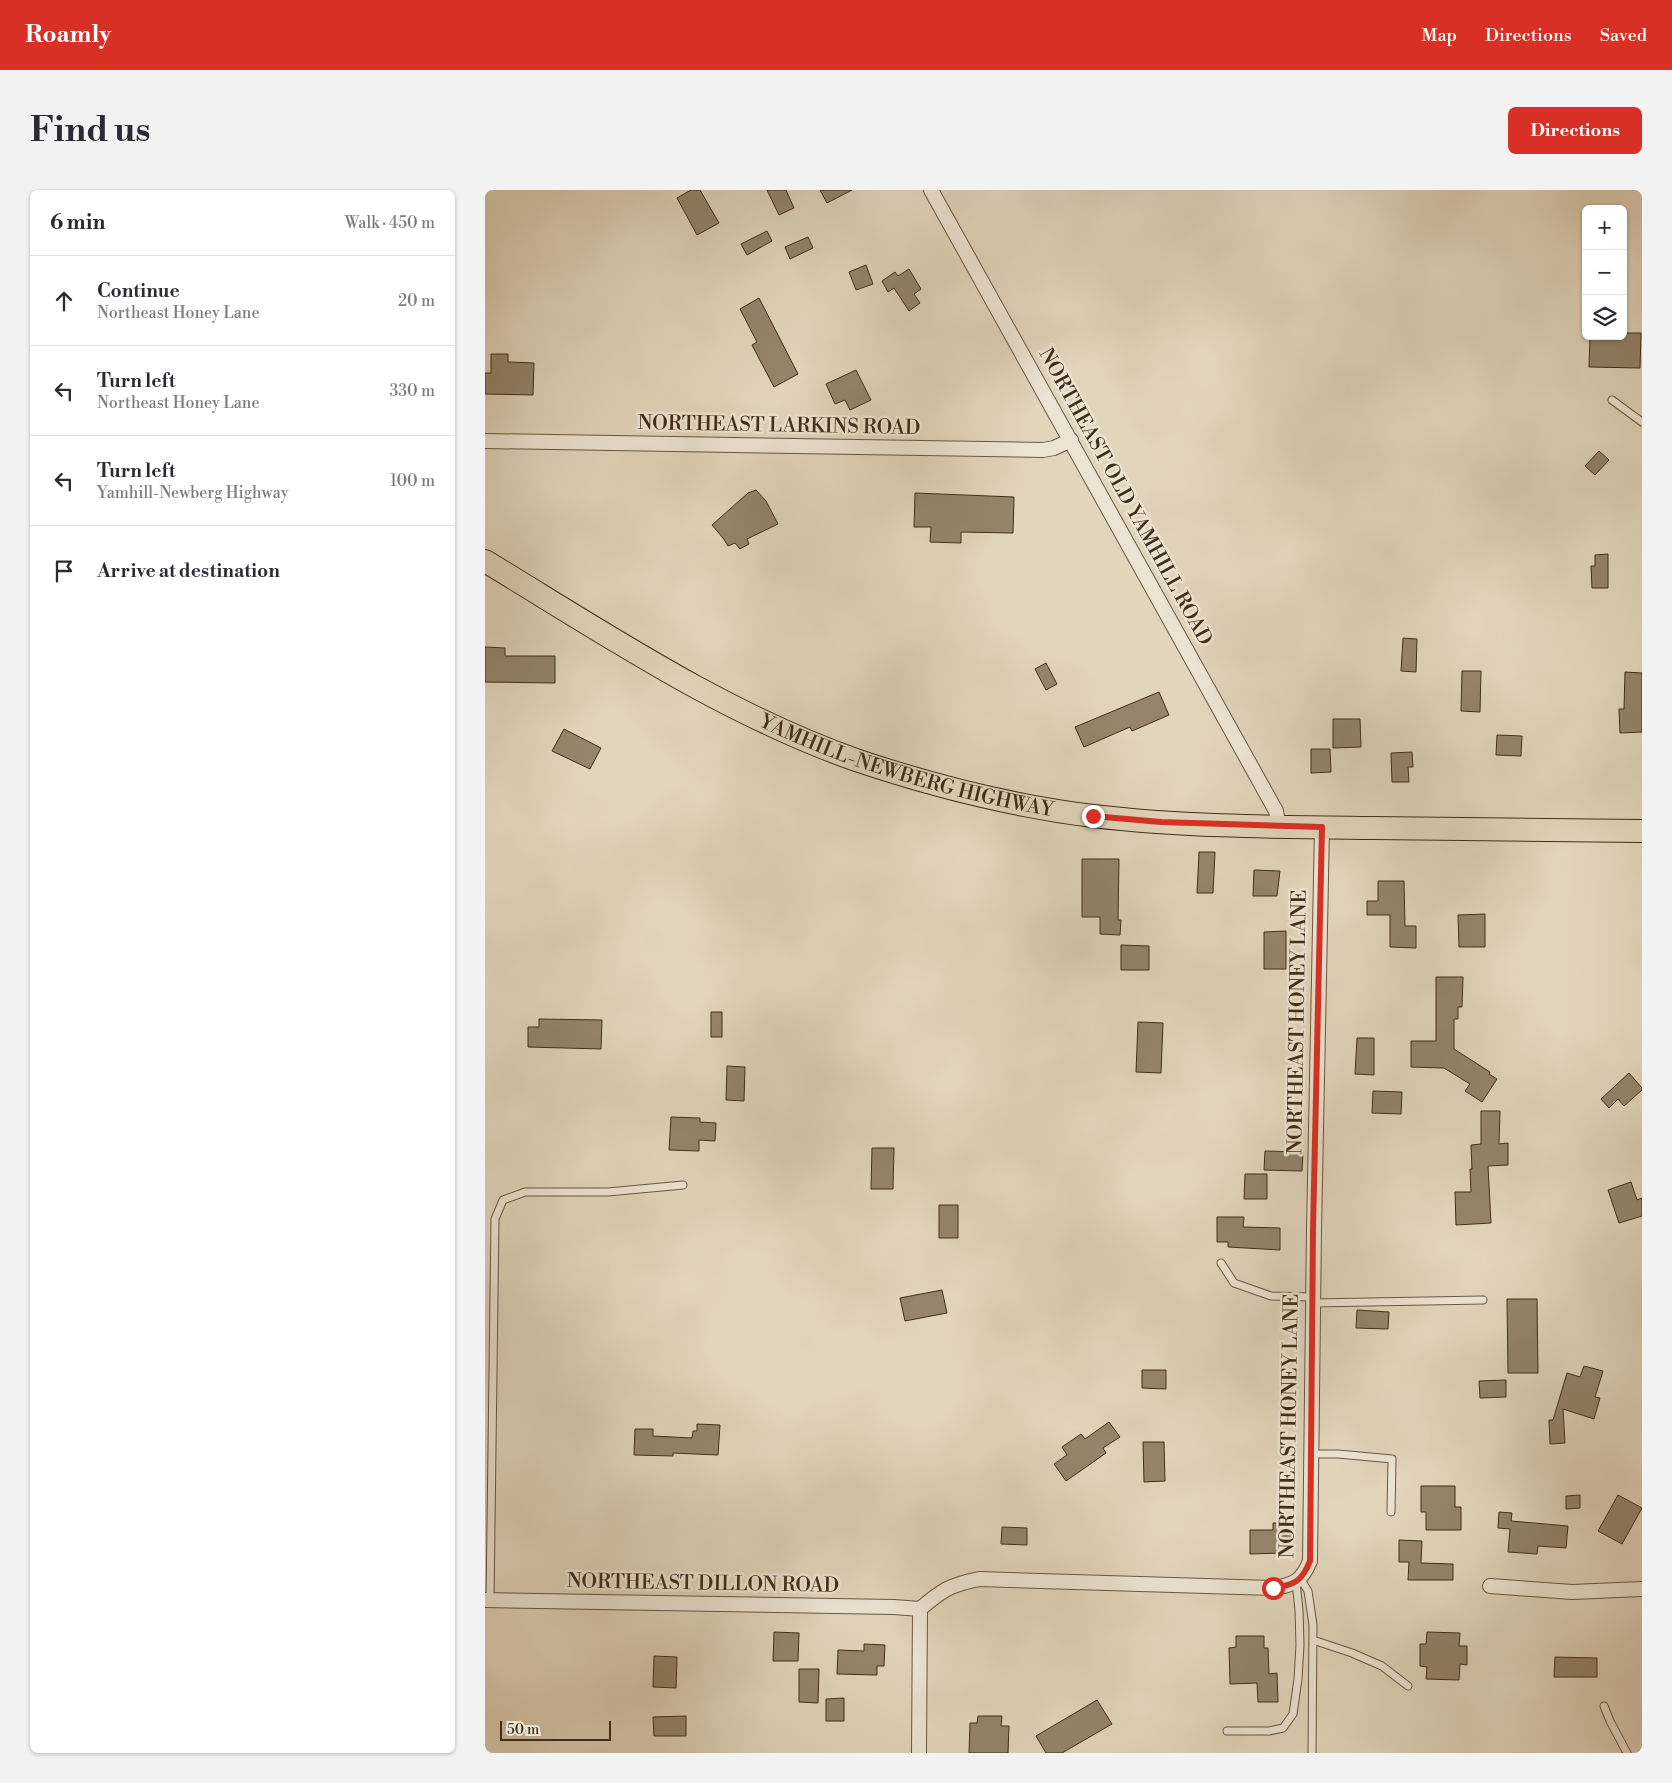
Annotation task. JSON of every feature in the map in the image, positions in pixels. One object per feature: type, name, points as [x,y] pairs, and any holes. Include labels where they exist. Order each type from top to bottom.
[{"type":"main road","name":"YAMHILL-NEWBERG HIGHWAY","points":[[485,561],[661,666],[763,721],[854,759],[968,794],[1093,816],[1161,822],[1322,827],[1642,831]]},
{"type":"street","name":"NORTHEAST OLD YAMHILL ROAD","points":[[931,190],[1276,811],[1279,826]]},
{"type":"street","name":"NORTHEAST LARKINS ROAD","points":[[485,440],[1043,450],[1054,448],[1071,440]]},
{"type":"street","name":"NORTHEAST HONEY LANE","points":[[920,1609],[939,1592],[958,1584],[979,1579],[1273,1588],[1292,1585],[1305,1574],[1310,1561],[1322,827]]},
{"type":"street","points":[[1490,1586],[1572,1592],[1642,1589]]},
{"type":"street","name":"NORTHEAST DILLON ROAD","points":[[487,1600],[920,1609]]},
{"type":"street","points":[[919,1753],[920,1609]]},
{"type":"lane","points":[[1612,400],[1642,422]]},
{"type":"lane","points":[[487,1600],[495,1220],[503,1200],[525,1192],[608,1192],[683,1185]]},
{"type":"lane","points":[[1221,1263],[1234,1283],[1271,1296],[1313,1300],[1483,1300]]},
{"type":"lane","points":[[1311,1454],[1392,1458],[1391,1512]]},
{"type":"lane","points":[[1298,1580],[1308,1592],[1311,1607],[1313,1640],[1312,1753]]},
{"type":"lane","points":[[1227,1731],[1269,1731],[1283,1728],[1293,1714],[1300,1645],[1298,1580]]},
{"type":"lane","points":[[1313,1640],[1352,1653],[1382,1666],[1408,1686]]},
{"type":"lane","points":[[1604,1706],[1627,1753]]},
{"type":"building","points":[[691,190],[700,190],[719,223],[697,235],[677,198]]},
{"type":"building","points":[[767,190],[786,190],[794,208],[779,215]]},
{"type":"building","points":[[820,190],[852,190],[827,203]]},
{"type":"building","points":[[767,231],[772,241],[747,255],[741,244]]},
{"type":"building","points":[[808,237],[813,248],[790,259],[785,247]]},
{"type":"building","points":[[866,265],[873,284],[856,290],[849,272]]},
{"type":"building","points":[[909,269],[921,289],[914,294],[920,303],[909,311],[894,288],[888,292],[882,281],[895,272],[898,276]]},
{"type":"building","points":[[759,298],[798,374],[774,387],[752,345],[757,342],[740,309]]},
{"type":"building","points":[[1627,333],[1641,333],[1640,368],[1589,367],[1590,340],[1627,340]]},
{"type":"building","points":[[491,354],[508,354],[508,362],[534,363],[533,395],[485,394],[485,373],[491,373]]},
{"type":"building","points":[[856,370],[871,400],[850,410],[845,400],[835,404],[826,384]]},
{"type":"building","points":[[1599,451],[1609,460],[1595,475],[1585,466]]},
{"type":"building","points":[[756,490],[766,501],[778,524],[747,539],[749,544],[740,549],[735,543],[728,546],[712,525],[748,493]]},
{"type":"building","points":[[915,493],[1014,497],[1013,533],[961,532],[961,543],[930,542],[931,527],[914,527]]},
{"type":"building","points":[[1608,554],[1608,588],[1592,588],[1591,566],[1595,566],[1595,555]]},
{"type":"building","points":[[1403,638],[1417,639],[1416,672],[1401,671]]},
{"type":"building","points":[[485,647],[505,648],[505,656],[555,656],[555,683],[485,682]]},
{"type":"building","points":[[1046,663],[1057,684],[1046,690],[1035,669]]},
{"type":"building","points":[[1462,671],[1481,671],[1480,712],[1461,711]]},
{"type":"building","points":[[1625,672],[1642,673],[1642,732],[1620,733],[1619,709],[1624,709]]},
{"type":"building","points":[[1159,692],[1169,715],[1132,731],[1130,727],[1084,747],[1075,727]]},
{"type":"building","points":[[1333,719],[1360,719],[1361,747],[1333,748]]},
{"type":"building","points":[[564,729],[601,748],[590,769],[552,751]]},
{"type":"building","points":[[1497,735],[1522,736],[1521,756],[1496,755]]},
{"type":"building","points":[[1311,749],[1330,749],[1331,772],[1311,773]]},
{"type":"building","points":[[1412,752],[1413,767],[1408,767],[1409,782],[1392,782],[1391,753]]},
{"type":"building","points":[[1199,852],[1215,852],[1213,893],[1197,893]]},
{"type":"building","points":[[1082,859],[1119,859],[1118,920],[1121,920],[1120,935],[1100,934],[1100,917],[1082,917]]},
{"type":"building","points":[[1254,870],[1280,871],[1277,896],[1253,896]]},
{"type":"building","points":[[1378,881],[1404,881],[1405,926],[1416,926],[1416,948],[1390,947],[1390,915],[1367,915],[1367,901],[1378,901]]},
{"type":"building","points":[[1485,914],[1485,947],[1459,947],[1458,915]]},
{"type":"building","points":[[1286,931],[1286,969],[1264,969],[1264,932]]},
{"type":"building","points":[[1121,945],[1149,946],[1149,970],[1121,970]]},
{"type":"building","points":[[1436,977],[1463,977],[1462,1007],[1458,1007],[1458,1019],[1454,1019],[1454,1049],[1490,1072],[1489,1074],[1497,1079],[1482,1102],[1465,1091],[1470,1084],[1444,1068],[1411,1067],[1411,1041],[1436,1041]]},
{"type":"building","points":[[711,1012],[722,1012],[722,1037],[711,1037]]},
{"type":"building","points":[[539,1019],[602,1020],[601,1049],[528,1047],[528,1027],[539,1027]]},
{"type":"building","points":[[1138,1022],[1163,1023],[1161,1073],[1136,1072]]},
{"type":"building","points":[[1357,1038],[1374,1038],[1374,1075],[1355,1074]]},
{"type":"building","points":[[727,1066],[745,1067],[744,1101],[726,1100]]},
{"type":"building","points":[[1629,1073],[1642,1090],[1624,1106],[1618,1099],[1609,1108],[1601,1099]]},
{"type":"building","points":[[1373,1091],[1402,1092],[1401,1114],[1372,1113]]},
{"type":"building","points":[[1481,1111],[1500,1111],[1499,1144],[1508,1143],[1508,1165],[1488,1166],[1491,1223],[1456,1225],[1455,1192],[1471,1192],[1471,1145],[1481,1144]]},
{"type":"building","points":[[671,1117],[700,1118],[700,1122],[716,1123],[715,1141],[699,1140],[699,1151],[669,1150]]},
{"type":"building","points":[[872,1148],[894,1148],[893,1189],[871,1189]]},
{"type":"building","points":[[1265,1151],[1303,1152],[1302,1171],[1264,1170]]},
{"type":"building","points":[[1245,1174],[1267,1174],[1267,1199],[1244,1199]]},
{"type":"building","points":[[1631,1182],[1637,1200],[1642,1198],[1642,1216],[1619,1223],[1608,1190]]},
{"type":"building","points":[[939,1205],[958,1205],[958,1238],[939,1238]]},
{"type":"building","points":[[1217,1217],[1244,1217],[1243,1227],[1280,1228],[1280,1250],[1228,1247],[1228,1242],[1217,1242]]},
{"type":"building","points":[[942,1290],[947,1313],[905,1321],[900,1298]]},
{"type":"building","points":[[1507,1299],[1537,1299],[1538,1373],[1508,1373]]},
{"type":"building","points":[[1357,1310],[1389,1312],[1388,1329],[1356,1328]]},
{"type":"building","points":[[1584,1366],[1603,1371],[1595,1397],[1600,1398],[1594,1419],[1563,1409],[1565,1443],[1550,1444],[1549,1420],[1553,1420],[1567,1373],[1580,1377]]},
{"type":"building","points":[[1142,1370],[1166,1370],[1166,1389],[1142,1388]]},
{"type":"building","points":[[1506,1380],[1506,1397],[1480,1398],[1479,1381]]},
{"type":"building","points":[[1109,1422],[1120,1437],[1103,1448],[1106,1453],[1066,1481],[1054,1464],[1067,1455],[1062,1447],[1081,1434],[1085,1439]]},
{"type":"building","points":[[697,1424],[720,1425],[718,1455],[673,1453],[673,1456],[634,1455],[635,1429],[653,1429],[653,1436],[692,1438],[693,1431],[697,1431]]},
{"type":"building","points":[[1143,1442],[1164,1442],[1165,1481],[1144,1482]]},
{"type":"building","points":[[1421,1486],[1455,1486],[1455,1507],[1461,1507],[1461,1530],[1426,1530],[1426,1512],[1421,1512]]},
{"type":"building","points":[[1580,1495],[1580,1508],[1566,1509],[1566,1496]]},
{"type":"building","points":[[1618,1495],[1642,1508],[1622,1544],[1598,1531]]},
{"type":"building","points":[[1499,1512],[1512,1513],[1511,1521],[1568,1526],[1566,1548],[1538,1546],[1537,1554],[1508,1552],[1510,1529],[1498,1528]]},
{"type":"building","points":[[1273,1523],[1291,1523],[1291,1545],[1284,1545],[1284,1553],[1250,1554],[1250,1530],[1273,1530]]},
{"type":"building","points":[[1002,1527],[1027,1528],[1027,1545],[1001,1544]]},
{"type":"building","points":[[1399,1540],[1422,1541],[1421,1563],[1453,1564],[1453,1580],[1408,1580],[1409,1562],[1399,1562]]},
{"type":"building","points":[[774,1632],[799,1633],[798,1661],[773,1661]]},
{"type":"building","points":[[1427,1632],[1460,1633],[1459,1646],[1467,1646],[1467,1665],[1460,1664],[1459,1680],[1426,1679],[1427,1667],[1420,1666],[1420,1644],[1426,1644]]},
{"type":"building","points":[[1236,1636],[1264,1636],[1264,1648],[1268,1648],[1269,1674],[1277,1673],[1278,1702],[1258,1702],[1257,1683],[1230,1684],[1229,1648],[1236,1647]]},
{"type":"building","points":[[864,1644],[885,1645],[884,1666],[877,1666],[877,1675],[837,1674],[838,1650],[864,1651]]},
{"type":"building","points":[[654,1656],[677,1657],[676,1688],[653,1687]]},
{"type":"building","points":[[1555,1657],[1597,1658],[1597,1677],[1554,1677]]},
{"type":"building","points":[[799,1669],[819,1669],[818,1703],[799,1702]]},
{"type":"building","points":[[844,1698],[844,1721],[826,1721],[826,1699]]},
{"type":"building","points":[[1097,1700],[1112,1724],[1062,1753],[1046,1753],[1036,1736]]},
{"type":"building","points":[[686,1716],[686,1736],[654,1736],[653,1717]]},
{"type":"building","points":[[978,1716],[1002,1716],[1001,1726],[1009,1726],[1008,1753],[969,1753],[970,1723],[977,1723]]},
{"type":"route","points":[[1093,816],[1161,822],[1322,827],[1313,1230],[1310,1561],[1305,1574],[1292,1585],[1273,1588]]}]
